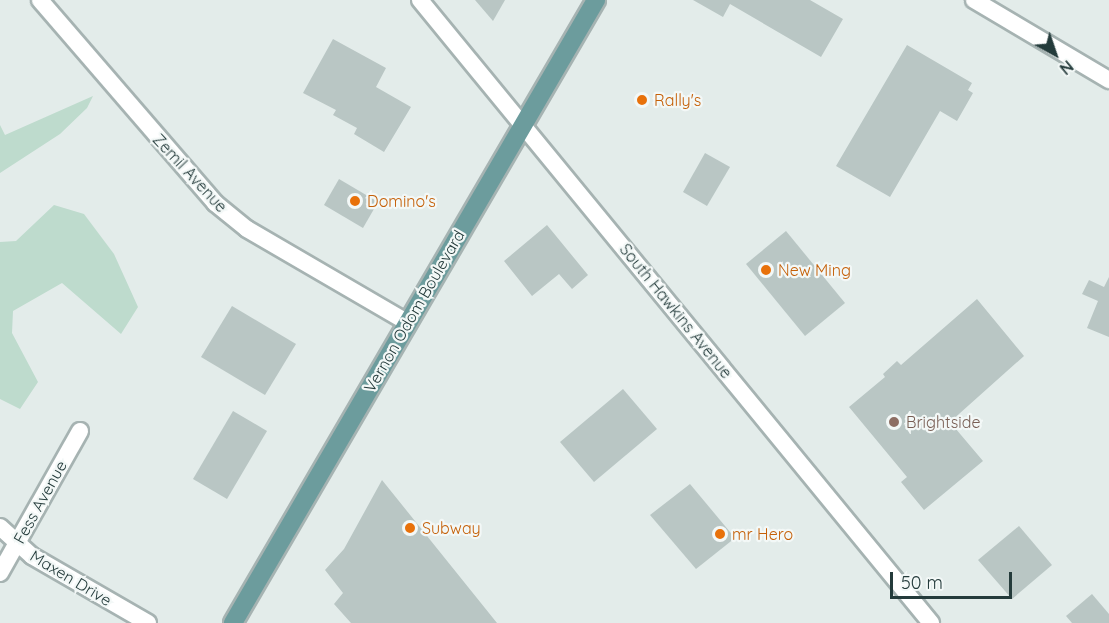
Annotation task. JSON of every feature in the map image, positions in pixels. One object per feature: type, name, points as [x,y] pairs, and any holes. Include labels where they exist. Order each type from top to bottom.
[{"type":"main road","name":"Vernon Odom Boulevard","points":[[233,623],[596,0]]},
{"type":"street","name":"Zemil Avenue","points":[[40,0],[214,203],[247,229],[407,322]]},
{"type":"street","name":"South Hawkins Avenue","points":[[420,0],[931,623]]},
{"type":"street","points":[[974,0],[1109,80]]},
{"type":"street","name":"Fess Avenue","points":[[0,573],[80,431]]},
{"type":"street","name":"Maxen Drive","points":[[0,527],[17,544],[148,623]]},
{"type":"green space","points":[[93,96],[87,108],[60,134],[0,173],[0,125],[5,135]]},
{"type":"green space","points":[[54,205],[84,214],[114,254],[138,307],[121,334],[62,283],[13,311],[12,333],[38,382],[20,409],[0,399],[0,242],[16,241]]},
{"type":"building","points":[[475,0],[505,0],[493,21]]},
{"type":"building","points":[[693,0],[810,0],[843,19],[821,57],[730,4],[723,17]]},
{"type":"building","points":[[333,39],[386,68],[376,87],[411,107],[384,152],[354,134],[357,128],[333,115],[336,110],[303,93]]},
{"type":"building","points":[[907,45],[972,83],[968,90],[973,93],[957,121],[940,111],[890,197],[836,166]]},
{"type":"building","points":[[705,153],[730,167],[707,206],[683,192]]},
{"type":"building","points":[[339,179],[378,202],[363,228],[324,205]]},
{"type":"building","points":[[547,225],[588,275],[572,289],[559,274],[532,296],[504,261]]},
{"type":"building","points":[[786,231],[845,303],[805,336],[746,264]]},
{"type":"building","points":[[1109,277],[1109,337],[1087,328],[1098,301],[1082,294],[1089,280],[1104,287]]},
{"type":"building","points":[[977,299],[1024,356],[950,422],[983,461],[924,510],[901,482],[907,477],[849,407],[885,377],[883,374],[897,361],[901,365]]},
{"type":"building","points":[[232,306],[296,344],[265,395],[201,357]]},
{"type":"building","points":[[623,389],[657,429],[594,482],[560,442]]},
{"type":"building","points":[[233,411],[267,431],[227,499],[193,479]]},
{"type":"building","points":[[382,480],[497,623],[351,623],[334,604],[343,593],[325,570],[344,549]]},
{"type":"building","points":[[690,484],[735,538],[696,569],[650,515]]},
{"type":"building","points":[[1019,526],[1052,565],[1012,599],[978,560]]},
{"type":"building","points":[[1092,594],[1109,614],[1109,623],[1072,623],[1066,616]]},
{"type":"place","name":"Rally's","points":[[642,100]]},
{"type":"place","name":"Domino's","points":[[355,201]]},
{"type":"place","name":"New Ming","points":[[766,270]]},
{"type":"place","name":"Brightside","points":[[894,422]]},
{"type":"place","name":"Subway","points":[[410,528]]},
{"type":"place","name":"mr Hero","points":[[720,534]]}]
